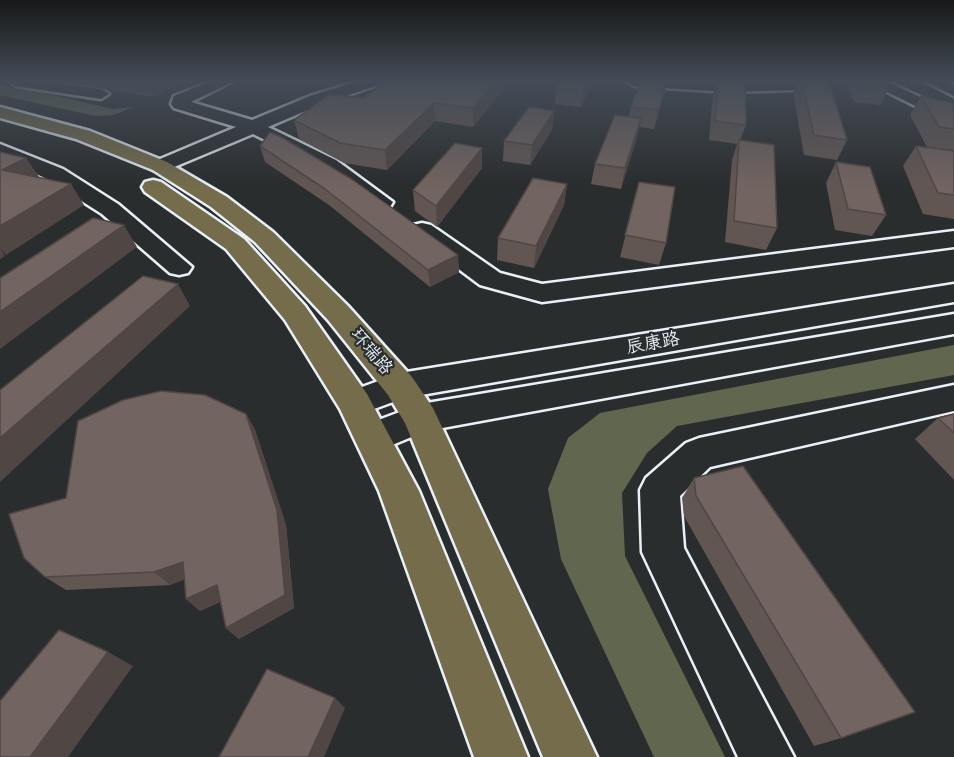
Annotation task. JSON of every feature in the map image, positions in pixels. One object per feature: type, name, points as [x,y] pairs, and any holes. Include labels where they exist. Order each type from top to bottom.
[{"type":"main road","name":"环瑞路","points":[[16,116],[83,135],[160,166],[219,202],[264,237],[338,313],[400,386],[421,418],[570,757]]},
{"type":"main road","points":[[0,122],[57,140],[115,164],[235,244],[295,313],[355,403],[399,491],[501,757]]},
{"type":"street","points":[[221,116],[254,126],[329,164],[490,279],[542,293],[954,238]]},
{"type":"street","points":[[160,166],[277,116]]},
{"type":"street","points":[[0,150],[55,174],[101,203],[179,267]]},
{"type":"street","name":"辰康路","points":[[355,403],[400,386],[954,293]]},
{"type":"street","name":"辰康路","points":[[373,438],[421,418],[954,324]]},
{"type":"street","points":[[767,757],[663,552],[660,490],[699,454],[954,398]]},
{"type":"green space","points":[[954,345],[954,375],[677,426],[647,453],[622,493],[625,556],[725,757],[654,757],[561,559],[548,489],[568,438],[600,413]]},
{"type":"building","points":[[299,116],[420,116],[385,150],[340,143],[294,120]]},
{"type":"building","points":[[522,116],[551,116],[532,145],[504,141]]},
{"type":"building","points":[[614,116],[641,118],[625,168],[595,164]]},
{"type":"building","points":[[715,116],[746,116],[746,125],[715,121]]},
{"type":"building","points":[[810,116],[840,116],[847,140],[814,135]]},
{"type":"building","points":[[933,116],[954,116],[954,129],[939,127]]},
{"type":"building","points":[[270,132],[353,180],[458,255],[428,270],[325,189],[260,146]]},
{"type":"building","points":[[739,140],[774,145],[777,228],[734,221]]},
{"type":"building","points":[[455,143],[482,148],[436,206],[413,190]]},
{"type":"building","points":[[916,146],[954,151],[954,195],[938,193]]},
{"type":"building","points":[[0,152],[26,158],[2,170],[71,184],[0,226]]},
{"type":"building","points":[[836,162],[870,167],[886,215],[848,209]]},
{"type":"building","points":[[533,178],[567,184],[536,246],[498,238]]},
{"type":"building","points":[[639,182],[675,187],[666,243],[625,235]]},
{"type":"building","points":[[93,218],[124,225],[0,312],[0,278]]},
{"type":"building","points":[[143,276],[178,284],[0,438],[0,390]]},
{"type":"building","points":[[161,391],[205,395],[246,414],[277,510],[285,595],[226,628],[217,585],[186,599],[183,562],[154,572],[45,577],[24,558],[9,514],[66,498],[78,421],[123,400]]},
{"type":"building","points":[[954,414],[954,433],[938,418]]},
{"type":"building","points":[[743,466],[915,712],[841,738],[696,496],[694,478]]},
{"type":"building","points":[[59,630],[108,652],[30,757],[0,757],[0,701]]},
{"type":"building","points":[[267,669],[335,698],[308,757],[219,757]]}]
